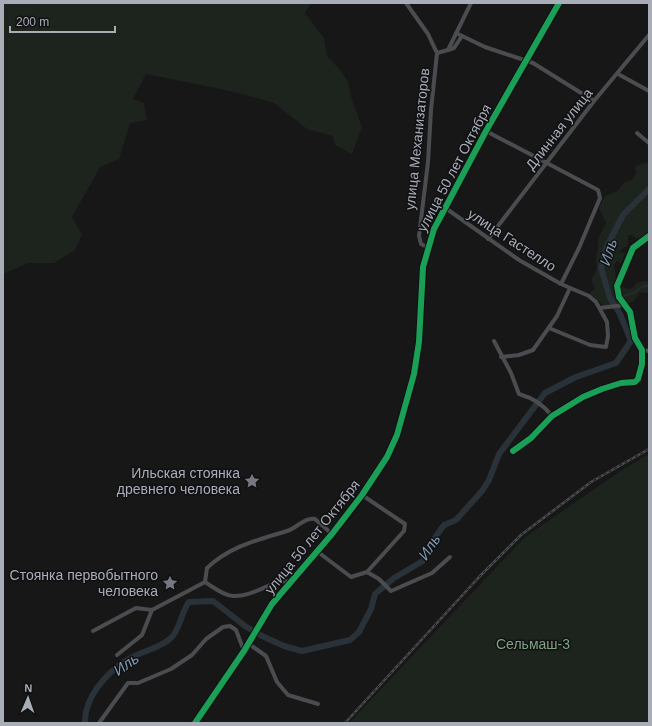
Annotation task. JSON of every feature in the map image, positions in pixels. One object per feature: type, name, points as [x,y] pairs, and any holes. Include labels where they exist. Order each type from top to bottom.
[{"type":"street","name":"улица Механизаторов","points":[[406,3],[428,34],[437,53],[431,110],[428,162],[419,236],[421,244],[427,247]]},
{"type":"street","points":[[448,50],[471,3]]},
{"type":"street","name":"улица 50 лет Октября","points":[[195,723],[250,642],[272,604],[318,552],[362,495],[387,457],[397,435],[414,374],[419,342],[422,267],[427,247],[444,207],[559,3]]},
{"type":"street","points":[[456,33],[485,47],[534,63],[594,101]]},
{"type":"street","name":"Длинная улица","points":[[488,239],[594,101],[649,35]]},
{"type":"street","points":[[448,50],[454,48],[462,36]]},
{"type":"street","name":"улица Механизаторов","points":[[437,53],[448,50]]},
{"type":"street","points":[[618,74],[649,91]]},
{"type":"street","points":[[486,131],[598,190],[600,198],[579,248],[561,284]]},
{"type":"street","points":[[637,133],[649,143]]},
{"type":"street","name":"улица Гастелло","points":[[444,207],[519,260],[561,284],[589,296],[600,308],[607,322],[608,336],[606,347],[590,345],[549,328]]},
{"type":"street","points":[[513,451],[531,438],[552,416],[583,397],[621,383],[635,382],[638,379],[642,364],[642,350],[635,338],[630,312],[620,297],[617,286],[633,248],[649,236]]},
{"type":"street","points":[[501,357],[519,355],[534,350],[549,328],[570,288]]},
{"type":"street","points":[[600,308],[624,305]]},
{"type":"street","points":[[494,341],[501,357],[511,373],[519,394],[532,397],[546,408],[552,416]]},
{"type":"street","points":[[642,350],[649,351]]},
{"type":"street","points":[[318,552],[351,577],[367,572],[406,527],[405,524],[362,495]]},
{"type":"street","points":[[205,582],[207,568],[233,549],[288,530],[307,519],[315,519],[332,534]]},
{"type":"street","points":[[367,572],[379,579],[391,591],[432,573],[450,557]]},
{"type":"street","points":[[205,582],[233,596],[250,594],[284,581],[291,582]]},
{"type":"street","points":[[93,631],[136,608],[152,610],[205,582]]},
{"type":"street","points":[[117,655],[142,635],[152,610]]},
{"type":"street","points":[[99,723],[128,682],[138,683],[171,669],[192,655],[206,639],[223,627],[230,626],[236,630],[244,651]]},
{"type":"street","points":[[250,642],[266,656],[269,668],[277,682],[288,695],[318,704]]},
{"type":"green space","points":[[3,3],[311,3],[305,13],[324,38],[327,56],[341,71],[348,82],[352,100],[362,127],[352,154],[335,145],[333,136],[307,129],[274,103],[235,92],[146,74],[133,99],[144,103],[147,120],[130,123],[119,159],[100,167],[72,217],[82,235],[75,250],[54,263],[28,263],[3,274]]},
{"type":"green space","points":[[649,162],[649,233],[638,240],[633,235],[628,235],[628,245],[619,251],[621,253],[625,252],[621,263],[617,261],[614,265],[616,278],[624,288],[631,289],[638,282],[647,281],[649,284],[649,293],[640,292],[633,301],[625,305],[604,306],[590,293],[595,289],[591,280],[597,269],[596,257],[598,251],[598,239],[606,223],[599,208],[605,196],[617,191],[625,182],[632,180],[636,173],[635,166]]},
{"type":"green space","name":"Сельмаш-3","points":[[649,454],[649,723],[349,723],[525,537],[622,470]]},
{"type":"waterway","name":"Иль","points":[[85,723],[88,704],[104,679],[119,665],[127,660],[161,645],[171,638],[174,635],[189,602],[213,601],[245,626],[262,636],[284,646],[302,651],[350,640],[359,632],[371,609],[375,594],[394,578],[423,561],[429,546],[444,525],[456,520],[482,491],[489,480],[499,454],[545,393],[576,377],[616,363],[631,341],[620,314],[610,298],[601,268],[607,246],[623,215],[649,189]]},
{"type":"waterway","points":[[621,297],[634,293],[642,287],[649,285]]},
{"type":"waterway","name":"Иль","points":[[610,298],[617,298]]},
{"type":"railway","points":[[345,723],[480,576],[521,535],[591,482],[649,449]]},
{"type":"cycle path","points":[[195,723],[244,651],[272,604],[332,534],[362,495],[387,457],[397,435],[414,374],[419,342],[423,267],[434,229],[486,131],[559,3]]},
{"type":"cycle path","points":[[513,451],[531,438],[552,416],[583,397],[621,383],[635,382],[638,379],[642,364],[642,350],[635,338],[630,312],[619,297],[617,286],[633,248],[649,236]]},
{"type":"place","name":"Ильская стоянка древнего человека","points":[[252,481]]},
{"type":"place","name":"Стоянка первобытного человека","points":[[170,583]]}]
